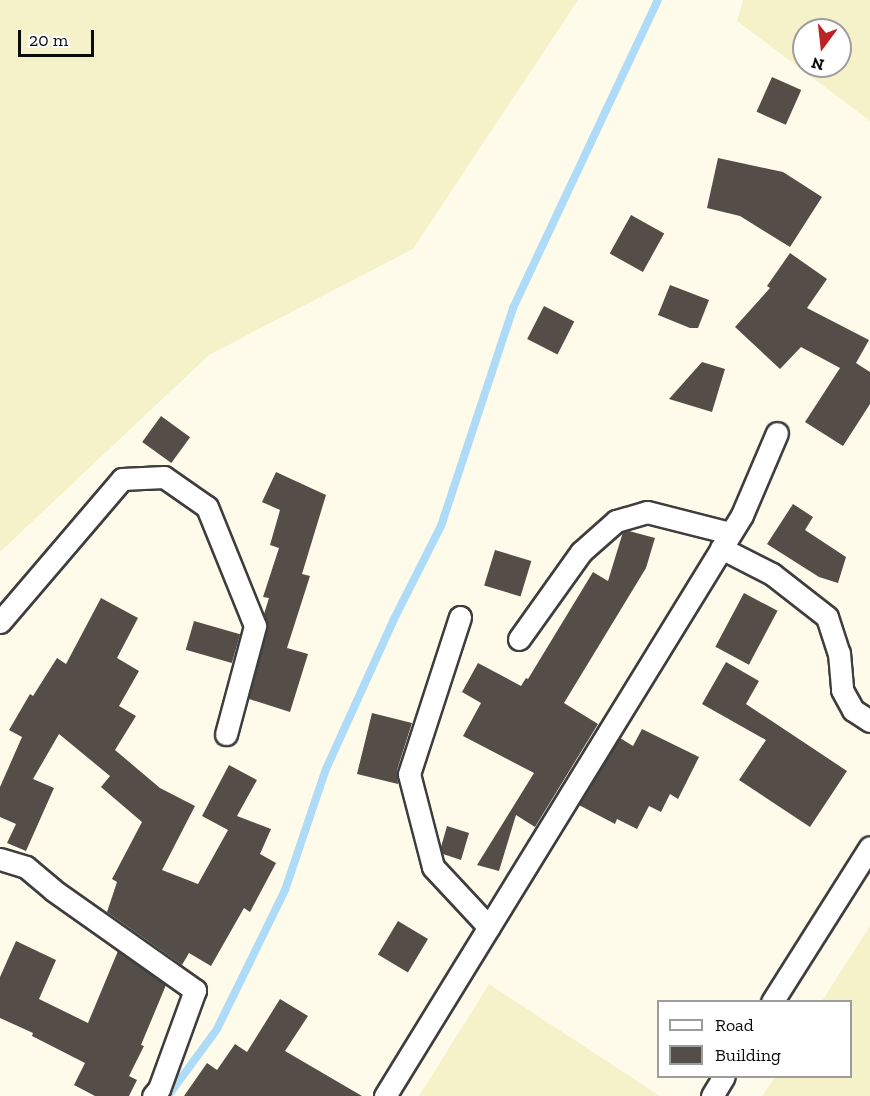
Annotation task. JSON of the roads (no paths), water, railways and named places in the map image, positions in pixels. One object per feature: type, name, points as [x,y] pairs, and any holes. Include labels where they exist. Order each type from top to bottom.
[{"type":"street","points":[[385,1096],[742,515],[777,433]]},
{"type":"street","points":[[0,622],[122,479],[164,477],[207,507],[255,626],[226,734]]},
{"type":"street","points":[[519,639],[581,552],[616,521],[647,512],[726,540],[827,617],[838,653],[842,690],[854,710],[870,721]]},
{"type":"street","points":[[460,617],[409,774],[434,867],[489,927]]},
{"type":"street","points":[[773,1000],[870,847]]},
{"type":"street","points":[[0,858],[26,867],[52,890],[195,990],[159,1089],[153,1096]]},
{"type":"street","points":[[712,1096],[723,1078]]},
{"type":"waterway","points":[[168,1096],[217,1029],[285,890],[326,769],[394,619],[441,526],[513,308],[658,0]]}]
